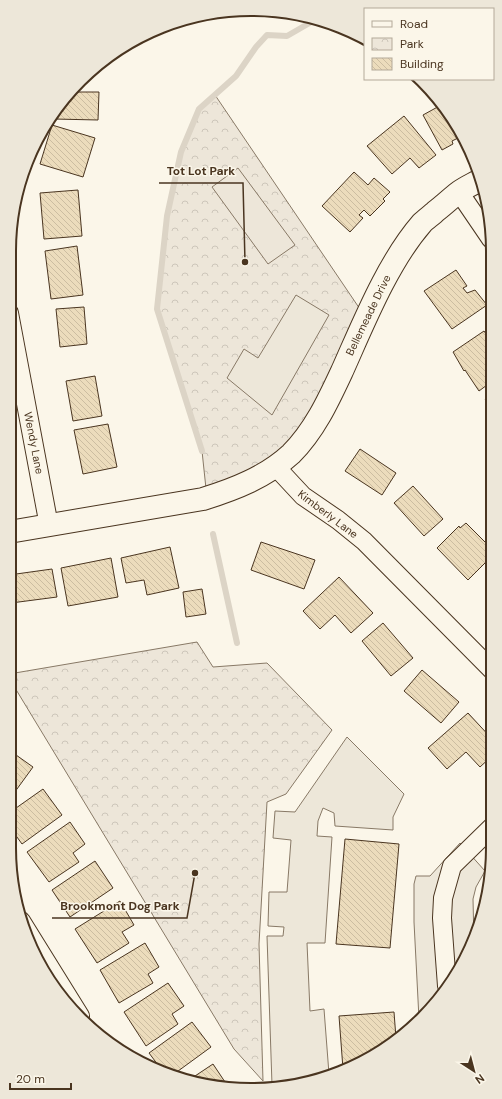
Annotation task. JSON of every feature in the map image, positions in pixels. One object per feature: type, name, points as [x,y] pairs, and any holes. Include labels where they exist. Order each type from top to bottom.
[{"type":"street","name":"Bellemeade Drive","points":[[276,467],[305,437],[326,404],[395,260],[423,223],[459,192],[476,182]]},
{"type":"street","points":[[459,192],[485,230]]},
{"type":"street","name":"Wendy Lane","points":[[16,350],[49,526]]},
{"type":"street","points":[[16,531],[203,498],[240,486],[266,474],[276,467]]},
{"type":"street","name":"Kimberly Lane","points":[[276,467],[303,496],[338,520],[364,541],[486,664]]},
{"type":"street","points":[[446,978],[442,918],[443,898],[452,866],[486,833]]},
{"type":"street","points":[[39,951],[62,987]]},
{"type":"green space","points":[[215,95],[366,318],[305,437],[207,498],[202,451],[157,309],[167,216],[181,152],[199,109]]},
{"type":"green space","points":[[238,168],[295,245],[268,264],[212,187]]},
{"type":"green space","points":[[197,642],[213,667],[267,663],[332,730],[286,794],[267,802],[259,944],[263,1081],[234,1049],[16,690],[16,673]]},
{"type":"shaded area","points":[[296,295],[329,315],[272,415],[227,378],[244,349],[258,358]]},
{"type":"shaded area","points":[[347,737],[404,794],[393,817],[393,830],[335,826],[334,813],[323,808],[318,821],[317,836],[332,837],[325,943],[307,943],[310,1011],[324,1009],[329,1070],[312,1075],[272,1082],[267,936],[283,936],[284,927],[268,926],[269,892],[287,892],[291,840],[273,838],[275,811],[295,812]]},
{"type":"shaded area","points":[[460,843],[485,870],[476,887],[473,899],[474,925],[462,952],[446,979],[428,1003],[419,1012],[414,922],[414,884],[416,876],[430,876]]},
{"type":"building","points":[[78,92],[99,92],[98,120],[57,119]]},
{"type":"building","points":[[437,108],[457,138],[452,141],[453,144],[442,150],[423,115]]},
{"type":"building","points":[[404,116],[436,155],[419,168],[410,158],[392,174],[367,146]]},
{"type":"building","points":[[52,125],[95,138],[83,177],[40,164]]},
{"type":"building","points":[[354,172],[368,185],[374,178],[390,192],[383,199],[385,201],[370,216],[364,210],[359,215],[363,218],[350,232],[322,206]]},
{"type":"building","points":[[78,190],[82,236],[44,239],[40,193]]},
{"type":"building","points":[[77,246],[83,295],[51,299],[45,251]]},
{"type":"building","points":[[456,270],[467,286],[463,288],[467,293],[475,290],[486,306],[452,329],[424,291]]},
{"type":"building","points":[[84,307],[87,344],[60,347],[56,309]]},
{"type":"building","points":[[484,331],[486,334],[486,386],[479,391],[465,370],[464,371],[453,352]]},
{"type":"building","points":[[95,376],[102,416],[73,421],[66,381]]},
{"type":"building","points":[[108,424],[117,467],[83,474],[74,430]]},
{"type":"building","points":[[360,449],[396,473],[382,495],[345,471]]},
{"type":"building","points":[[413,486],[443,519],[424,536],[394,503]]},
{"type":"building","points":[[466,523],[486,543],[486,562],[468,580],[437,548],[459,526],[460,528]]},
{"type":"building","points":[[261,542],[315,560],[304,589],[251,570]]},
{"type":"building","points":[[170,547],[179,588],[147,595],[144,580],[126,583],[121,558]]},
{"type":"building","points":[[111,558],[118,597],[68,606],[61,568]]},
{"type":"building","points":[[52,569],[57,597],[16,602],[16,574]]},
{"type":"building","points":[[339,577],[373,613],[351,633],[335,615],[320,629],[303,611]]},
{"type":"building","points":[[202,589],[206,614],[186,617],[183,592]]},
{"type":"building","points":[[383,623],[413,658],[391,676],[362,641]]},
{"type":"building","points":[[422,670],[459,702],[441,723],[404,691]]},
{"type":"building","points":[[468,713],[486,732],[486,761],[480,767],[466,752],[447,769],[428,748]]},
{"type":"building","points":[[16,755],[33,767],[16,790]]},
{"type":"building","points":[[43,789],[62,815],[22,844],[16,836],[16,808]]},
{"type":"building","points":[[70,822],[85,844],[73,853],[79,862],[49,882],[27,852]]},
{"type":"building","points":[[345,839],[399,844],[390,948],[336,944]]},
{"type":"building","points":[[95,861],[113,888],[70,917],[52,890]]},
{"type":"building","points":[[120,901],[134,925],[122,932],[129,943],[97,963],[75,929]]},
{"type":"building","points":[[145,943],[159,967],[148,974],[153,983],[119,1003],[100,970]]},
{"type":"building","points":[[168,983],[184,1006],[172,1014],[178,1024],[146,1046],[124,1012]]},
{"type":"building","points":[[394,1012],[396,1033],[368,1052],[343,1064],[339,1016]]},
{"type":"building","points":[[192,1022],[211,1047],[177,1072],[157,1063],[149,1053]]},
{"type":"building","points":[[213,1064],[225,1081],[220,1081],[195,1076]]},
{"type":"waterway","points":[[202,451],[157,309],[167,216],[181,152],[199,109],[236,76],[256,47],[267,35],[287,36],[309,23]]},
{"type":"waterway","points":[[213,534],[237,643]]},
{"type":"place","name":"Tot Lot Park","points":[[245,262]]},
{"type":"place","name":"Brookmont Dog Park","points":[[195,873]]}]
